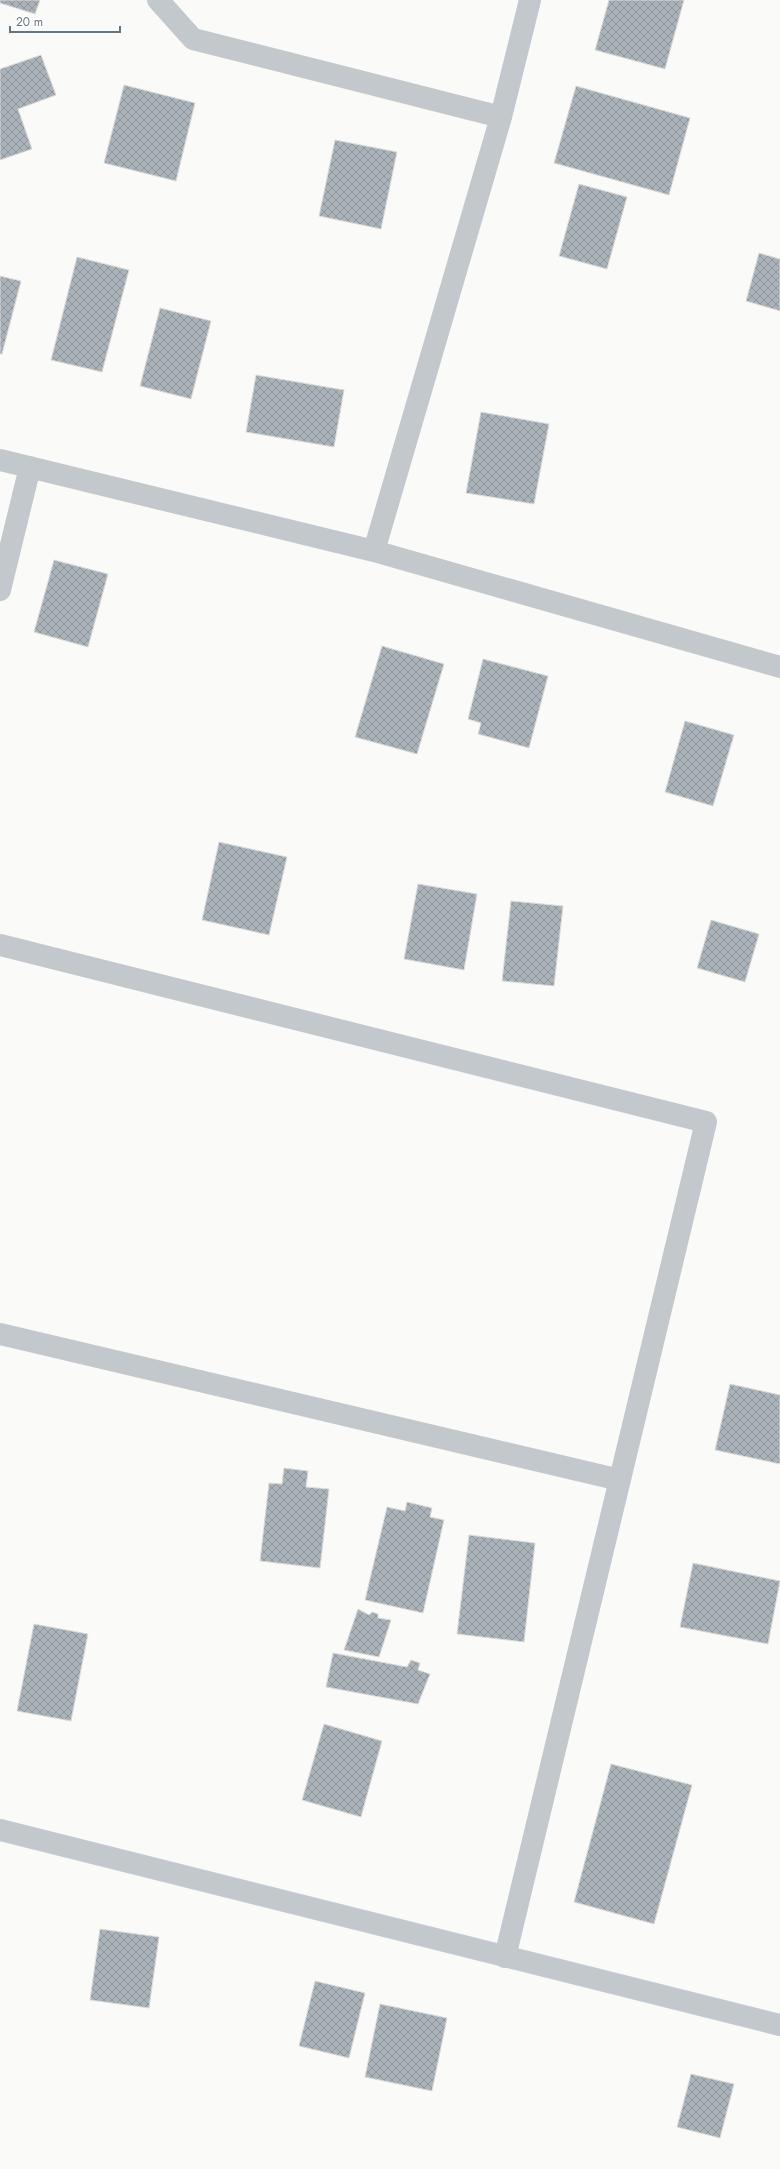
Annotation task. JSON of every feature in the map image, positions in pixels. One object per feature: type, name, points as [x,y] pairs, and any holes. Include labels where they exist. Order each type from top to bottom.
[{"type":"street","points":[[158,0],[193,39],[501,117]]},
{"type":"street","points":[[374,550],[501,117],[530,0]]},
{"type":"street","points":[[0,460],[374,550],[780,667]]},
{"type":"street","points":[[0,590],[30,467]]},
{"type":"street","points":[[0,945],[706,1122],[506,1957]]},
{"type":"street","points":[[0,1334],[620,1480]]},
{"type":"street","points":[[0,1830],[780,2025]]},
{"type":"building","points":[[0,0],[40,0],[35,14],[0,3]]},
{"type":"building","points":[[609,0],[684,0],[665,69],[595,50]]},
{"type":"building","points":[[41,55],[56,95],[18,109],[32,149],[0,160],[0,69]]},
{"type":"building","points":[[124,85],[195,103],[176,181],[104,163]]},
{"type":"building","points":[[576,86],[690,118],[669,195],[554,163]]},
{"type":"building","points":[[335,140],[397,152],[381,229],[319,216]]},
{"type":"building","points":[[579,184],[627,197],[607,269],[559,256]]},
{"type":"building","points":[[759,253],[780,259],[780,311],[746,301]]},
{"type":"building","points":[[77,257],[129,270],[102,372],[51,360]]},
{"type":"building","points":[[0,276],[21,281],[2,354],[0,354]]},
{"type":"building","points":[[160,308],[211,321],[191,399],[140,386]]},
{"type":"building","points":[[256,375],[344,390],[334,447],[246,432]]},
{"type":"building","points":[[481,412],[549,424],[534,504],[466,493]]},
{"type":"building","points":[[54,560],[108,574],[88,647],[34,632]]},
{"type":"building","points":[[382,646],[444,664],[417,754],[355,737]]},
{"type":"building","points":[[483,659],[548,676],[529,748],[478,734],[481,723],[468,719]]},
{"type":"building","points":[[685,721],[734,735],[713,806],[665,792]]},
{"type":"building","points":[[219,842],[287,857],[269,935],[202,920]]},
{"type":"building","points":[[418,884],[477,894],[464,970],[404,959]]},
{"type":"building","points":[[511,901],[563,906],[554,986],[502,981]]},
{"type":"building","points":[[711,920],[759,934],[745,982],[697,968]]},
{"type":"building","points":[[730,1384],[780,1395],[780,1464],[715,1450]]},
{"type":"building","points":[[284,1468],[308,1471],[306,1487],[329,1489],[320,1568],[260,1561],[269,1483],[282,1484]]},
{"type":"building","points":[[407,1502],[432,1508],[430,1517],[444,1520],[423,1613],[365,1600],[387,1507],[405,1511]]},
{"type":"building","points":[[469,1535],[535,1543],[524,1642],[457,1634]]},
{"type":"building","points":[[693,1563],[780,1581],[768,1644],[680,1627]]},
{"type":"building","points":[[358,1609],[369,1615],[372,1612],[378,1614],[378,1618],[391,1620],[379,1657],[344,1650]]},
{"type":"building","points":[[34,1624],[88,1634],[71,1721],[17,1711]]},
{"type":"building","points":[[333,1653],[407,1667],[411,1660],[420,1663],[418,1670],[430,1674],[418,1704],[326,1687]]},
{"type":"building","points":[[324,1724],[382,1741],[361,1817],[302,1800]]},
{"type":"building","points":[[611,1764],[692,1785],[654,1924],[574,1902]]},
{"type":"building","points":[[100,1929],[159,1937],[149,2008],[90,2000]]},
{"type":"building","points":[[315,1981],[365,1993],[349,2058],[299,2046]]},
{"type":"building","points":[[380,2004],[447,2018],[432,2091],[365,2077]]},
{"type":"building","points":[[691,2074],[734,2084],[720,2138],[677,2127]]}]
